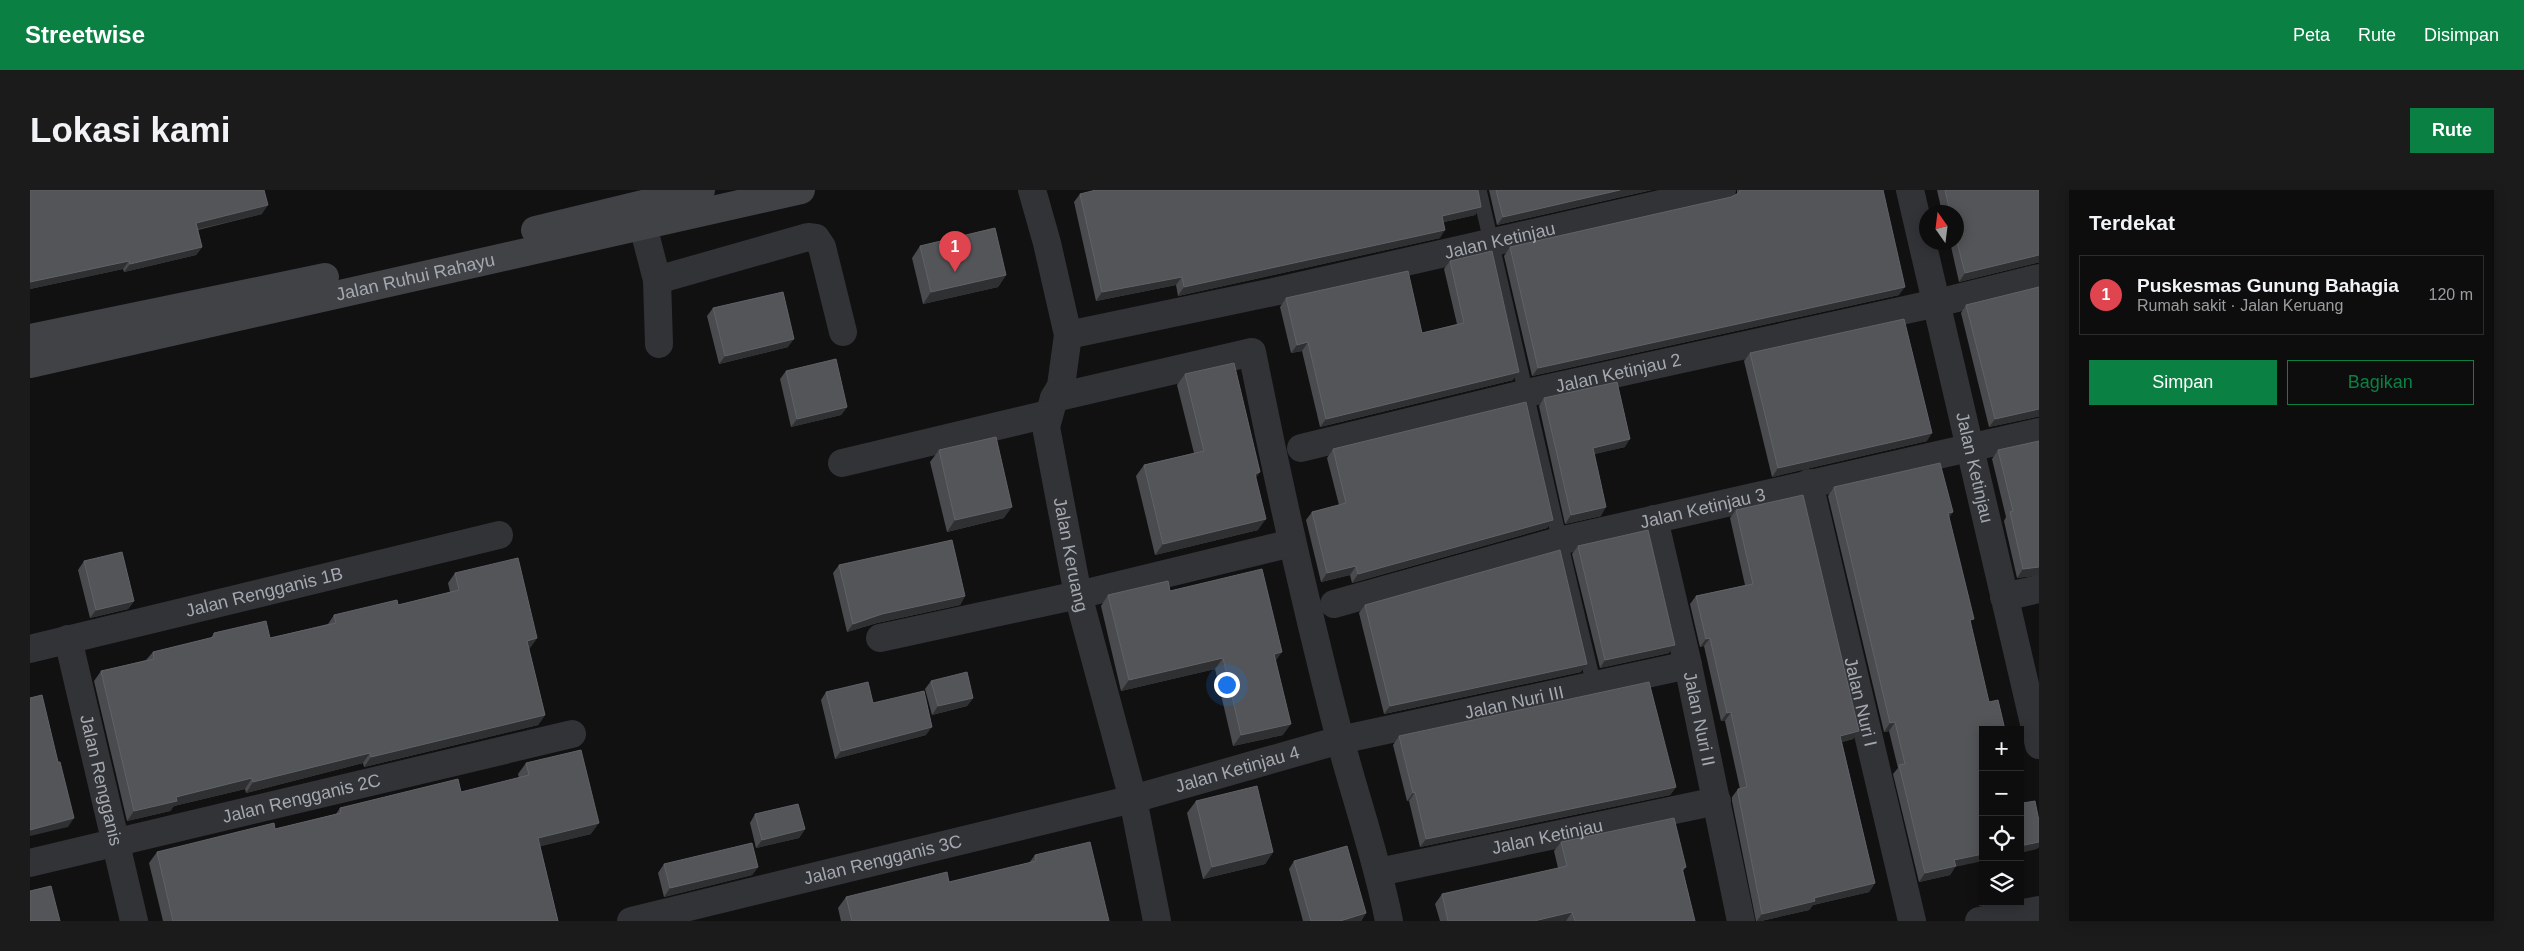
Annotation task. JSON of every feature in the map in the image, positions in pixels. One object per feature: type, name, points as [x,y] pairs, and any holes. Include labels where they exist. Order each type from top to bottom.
[{"type":"main road","name":"Jalan Ruhui Rahayu","points":[[30,338],[405,261],[700,190]]},
{"type":"main road","name":"Jalan Ruhui Rahayu","points":[[30,364],[801,190]]},
{"type":"street","name":"Jalan Keruang","points":[[1032,190],[1047,243],[1068,335],[1061,386],[1051,406],[1046,426],[1078,595],[1133,799],[1157,921]]},
{"type":"street","name":"Jalan Ketinjau","points":[[1068,335],[1278,291],[1491,241],[1722,190]]},
{"type":"street","name":"Jalan Ketinjau","points":[[1910,190],[2039,745]]},
{"type":"street","points":[[643,226],[657,280],[659,344]]},
{"type":"street","points":[[657,280],[808,237],[816,238],[822,247],[843,332]]},
{"type":"street","name":"Jalan Ketinjau 2","points":[[1301,448],[1527,394],[1937,304],[2039,278]]},
{"type":"street","points":[[842,463],[1252,352],[1292,543],[1340,740],[1379,872],[1389,921]]},
{"type":"street","name":"Jalan Ketinjau 3","points":[[1334,604],[1558,541],[2039,432]]},
{"type":"street","name":"Jalan Nuri I","points":[[1809,484],[1912,921]]},
{"type":"street","name":"Jalan Nuri II","points":[[1654,519],[1688,665],[1741,921]]},
{"type":"street","name":"Jalan Rengganis 1B","points":[[30,649],[498,535]]},
{"type":"street","points":[[880,638],[1078,595],[1292,543]]},
{"type":"street","points":[[2004,597],[2039,589]]},
{"type":"street","name":"Jalan Rengganis","points":[[68,639],[134,921]]},
{"type":"street","name":"Jalan Nuri III","points":[[1340,740],[1688,665]]},
{"type":"street","name":"Jalan Rengganis 2C","points":[[30,863],[572,734]]},
{"type":"street","name":"Jalan Ketinjau 4","points":[[1133,799],[1340,740]]},
{"type":"street","name":"Jalan Rengganis 3C","points":[[631,921],[1133,799]]},
{"type":"street","name":"Jalan Ketinjau","points":[[1379,872],[1717,801]]},
{"type":"street","points":[[1979,921],[2039,910]]},
{"type":"lane","points":[[1479,190],[1527,394],[1558,541],[1594,685]]},
{"type":"building","points":[[30,190],[264,190],[268,205],[196,223],[202,247],[130,264],[129,261],[30,282]]},
{"type":"building","points":[[1096,190],[1478,190],[1481,207],[1442,216],[1445,230],[1184,287],[1182,277],[1102,292],[1080,194]]},
{"type":"building","points":[[1496,190],[1620,190],[1503,217]]},
{"type":"building","points":[[1740,190],[1883,190],[1905,287],[1538,368],[1510,247],[1731,197],[1739,193]]},
{"type":"building","points":[[1945,190],[2039,190],[2039,255],[1965,273],[1959,250],[1964,250],[1964,205],[1948,205]]},
{"type":"building","points":[[995,228],[1006,275],[931,292],[920,246]]},
{"type":"building","points":[[1492,251],[1519,372],[1326,419],[1308,342],[1297,345],[1286,298],[1408,271],[1422,333],[1464,323],[1450,261]]},
{"type":"building","points":[[2039,287],[2039,409],[1995,419],[1966,305]]},
{"type":"building","points":[[783,292],[794,339],[725,356],[713,308]]},
{"type":"building","points":[[1904,319],[1932,433],[1778,468],[1750,353]]},
{"type":"building","points":[[836,359],[847,407],[797,419],[786,371]]},
{"type":"building","points":[[1234,363],[1260,472],[1255,474],[1266,519],[1163,544],[1144,465],[1204,451],[1185,374]]},
{"type":"building","points":[[1617,382],[1630,439],[1593,448],[1606,507],[1571,515],[1544,398]]},
{"type":"building","points":[[1526,402],[1553,520],[1358,574],[1356,566],[1327,573],[1312,512],[1346,503],[1333,449]]},
{"type":"building","points":[[996,437],[1012,507],[955,520],[939,450]]},
{"type":"building","points":[[2039,441],[2039,567],[2023,569],[2010,512],[2013,511],[1998,450]]},
{"type":"building","points":[[1940,463],[1953,512],[1948,513],[1974,619],[1970,620],[1989,702],[1998,700],[2004,726],[1979,726],[1979,855],[1954,860],[1956,866],[1925,873],[1899,765],[1905,764],[1895,722],[1890,723],[1834,487]]},
{"type":"building","points":[[1803,495],[1859,731],[1840,736],[1875,883],[1814,898],[1815,901],[1762,914],[1738,793],[1738,789],[1747,787],[1731,712],[1727,713],[1710,638],[1706,639],[1696,596],[1753,584],[1736,510]]},
{"type":"building","points":[[1648,530],[1675,645],[1605,660],[1578,546]]},
{"type":"building","points":[[952,540],[965,596],[882,614],[853,624],[839,565]]},
{"type":"building","points":[[1560,550],[1587,664],[1390,706],[1365,605]]},
{"type":"building","points":[[122,552],[134,601],[96,610],[84,561]]},
{"type":"building","points":[[518,558],[537,638],[527,641],[545,715],[371,757],[370,753],[253,782],[252,778],[176,797],[177,801],[134,811],[101,671],[154,659],[153,652],[214,637],[214,633],[266,621],[270,638],[336,623],[334,615],[397,600],[398,605],[459,590],[455,573]]},
{"type":"building","points":[[1262,569],[1282,652],[1274,654],[1291,724],[1241,735],[1223,658],[1129,680],[1108,595],[1168,581],[1170,591]]},
{"type":"building","points":[[967,672],[973,698],[938,706],[931,681]]},
{"type":"building","points":[[868,682],[873,703],[924,691],[932,727],[841,751],[826,692]]},
{"type":"building","points":[[1649,682],[1676,787],[1426,839],[1399,736]]},
{"type":"building","points":[[42,695],[74,818],[30,830],[30,698]]},
{"type":"building","points":[[581,750],[599,823],[538,838],[558,921],[173,921],[157,852],[274,823],[275,829],[341,813],[340,808],[458,779],[461,792],[529,775],[526,763]]},
{"type":"building","points":[[1257,786],[1273,852],[1212,867],[1196,801]]},
{"type":"building","points":[[2035,801],[2039,821],[2039,842],[2024,845],[2024,803]]},
{"type":"building","points":[[798,804],[805,829],[762,840],[755,814]]},
{"type":"building","points":[[1674,818],[1686,867],[1682,868],[1695,921],[1575,921],[1572,912],[1534,921],[1448,921],[1442,894],[1567,866],[1561,842]]},
{"type":"building","points":[[1090,842],[1109,921],[852,921],[846,897],[947,872],[949,882],[1036,861],[1035,855]]},
{"type":"building","points":[[752,843],[758,867],[670,888],[664,864]]},
{"type":"building","points":[[1347,846],[1366,913],[1340,921],[1311,921],[1294,861]]},
{"type":"building","points":[[51,886],[60,921],[30,921],[30,891]]},
{"type":"place","name":"Puskesmas Gunung Bahagia","points":[[955,272]]}]
